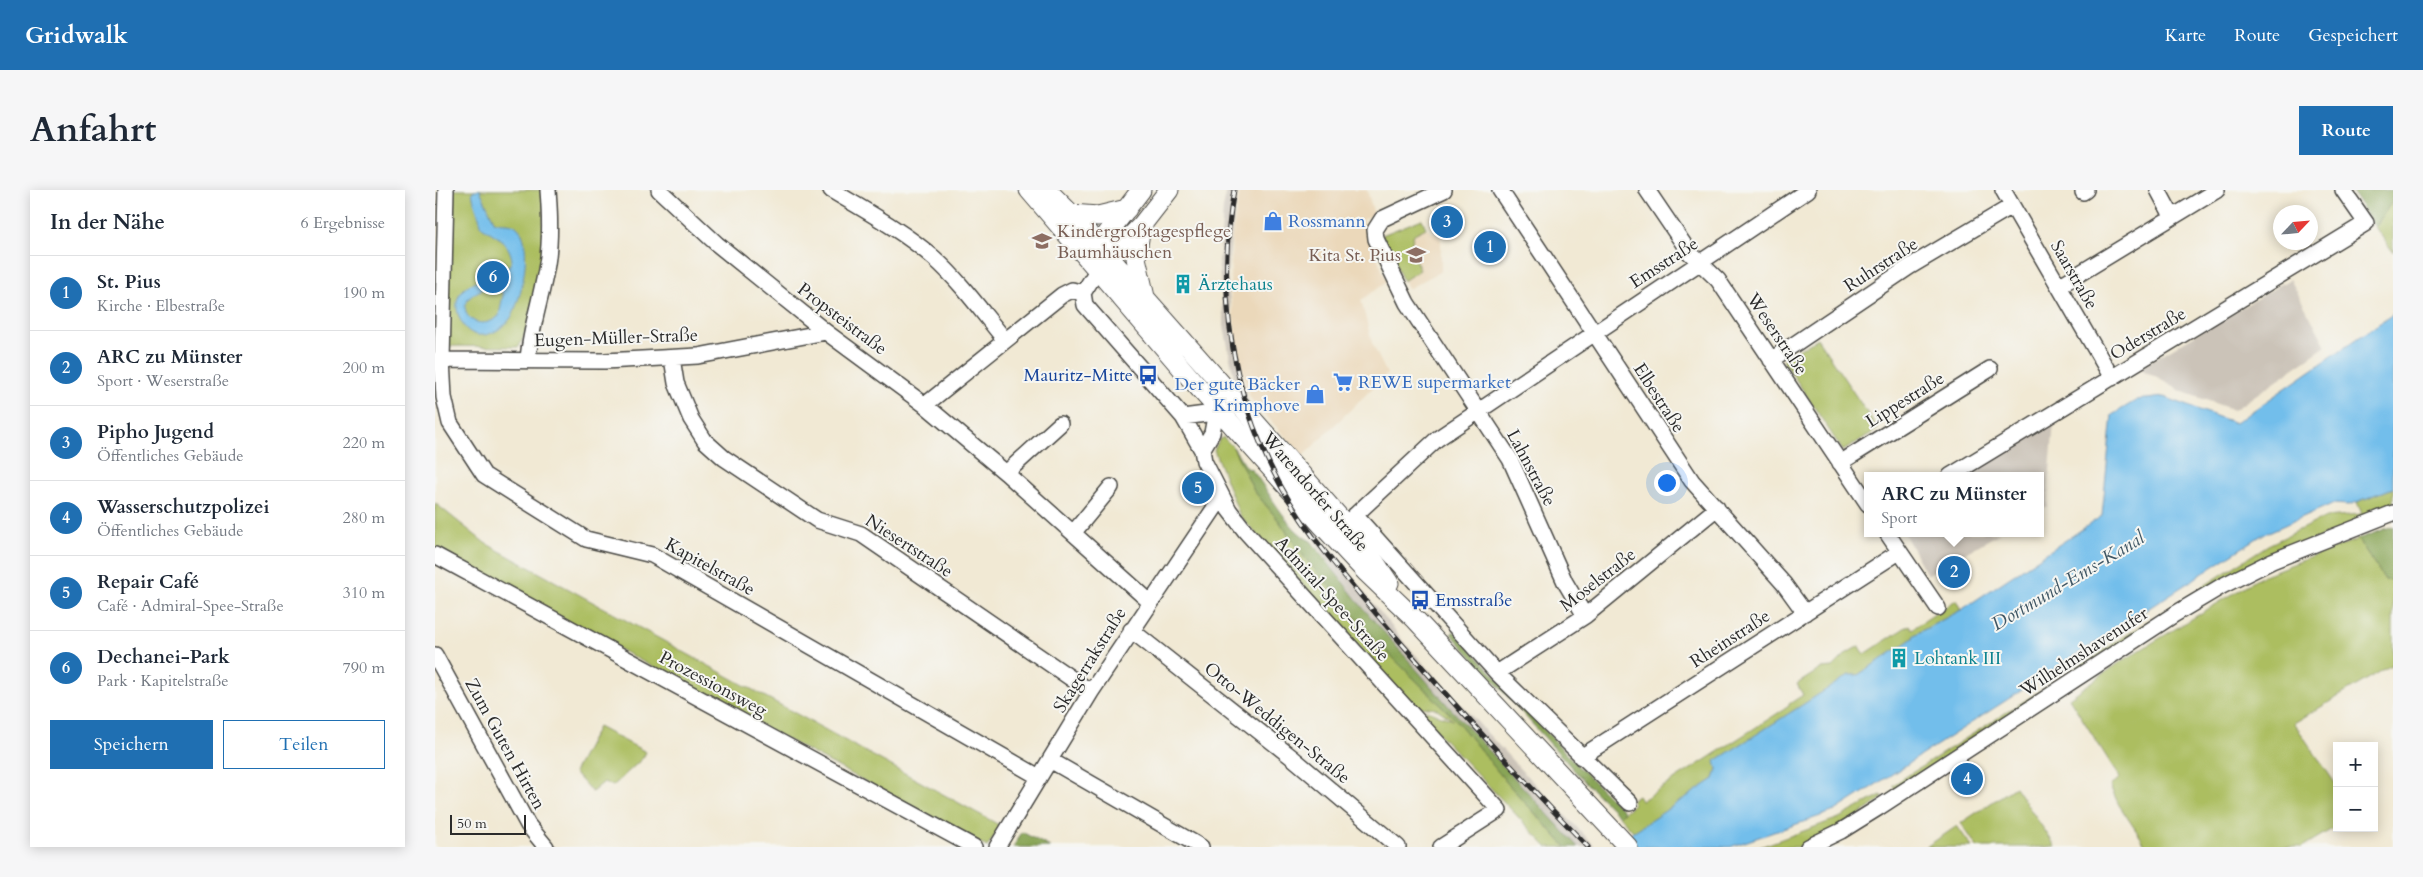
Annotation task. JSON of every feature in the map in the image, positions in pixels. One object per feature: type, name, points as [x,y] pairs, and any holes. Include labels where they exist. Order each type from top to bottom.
[{"type":"main road","name":"Warendorfer Straße","points":[[1029,190],[1146,300],[1361,543],[1416,620],[1622,841]]},
{"type":"main road","name":"Warendorfer Straße","points":[[1047,190],[1071,214],[1102,258],[1216,407],[1344,525]]},
{"type":"main road","points":[[1102,258],[1127,209],[1141,190]]},
{"type":"main road","points":[[1102,258],[1141,226],[1169,190]]},
{"type":"main road","points":[[1071,214],[1098,216],[1127,209]]},
{"type":"main road","points":[[1141,226],[1136,258],[1146,300]]},
{"type":"street","name":"Kapitelstraße","points":[[447,190],[439,360],[449,423],[484,475],[586,539],[652,555],[1039,778]]},
{"type":"street","points":[[528,359],[533,322],[547,263],[550,236],[548,190]]},
{"type":"street","name":"Propsteistraße","points":[[659,190],[717,244],[826,332],[925,405],[1006,472],[1075,532],[1150,602]]},
{"type":"street","points":[[831,190],[889,226],[934,258],[960,284],[1005,340]]},
{"type":"street","name":"Lahnstraße","points":[[1444,190],[1382,219],[1378,223],[1375,234],[1380,249],[1400,290],[1510,459],[1565,582],[1585,616]]},
{"type":"street","name":"Elbestraße","points":[[1499,190],[1692,481],[1785,584],[1805,613]]},
{"type":"street","name":"Weserstraße","points":[[1647,190],[1689,252],[1718,280],[1864,498]]},
{"type":"street","name":"Emsstraße","points":[[1344,525],[1437,439],[1808,190]]},
{"type":"street","name":"Saarstraße","points":[[2003,190],[2112,378]]},
{"type":"street","points":[[2158,190],[2172,216]]},
{"type":"street","points":[[2059,286],[2217,190]]},
{"type":"street","name":"Oderstraße","points":[[1956,472],[2366,223],[2343,190]]},
{"type":"street","name":"Ruhrstraße","points":[[1771,360],[1909,267],[2013,206]]},
{"type":"street","points":[[1102,258],[1083,293],[1085,305],[1183,417],[1202,450]]},
{"type":"street","points":[[925,405],[1062,295],[1072,290],[1083,293]]},
{"type":"street","name":"Eugen-Müller-Straße","points":[[439,360],[671,358],[698,356],[826,332]]},
{"type":"street","name":"Niesertstraße","points":[[671,358],[676,383],[691,419],[705,440],[724,458],[817,520],[861,534],[1091,692]]},
{"type":"street","name":"Lippestraße","points":[[1840,463],[1990,368]]},
{"type":"street","points":[[1202,450],[1211,433],[1221,385]]},
{"type":"street","points":[[1183,417],[1206,414],[1216,407]]},
{"type":"street","points":[[1006,472],[1060,424]]},
{"type":"street","name":"Admiral-Spee-Straße","points":[[1202,450],[1204,461],[1222,497],[1246,532],[1499,810],[1441,847]]},
{"type":"street","points":[[1075,532],[1111,487]]},
{"type":"street","name":"Skagerrakstraße","points":[[997,847],[1091,692],[1222,497]]},
{"type":"street","name":"Moselstraße","points":[[1497,673],[1585,616],[1717,508]]},
{"type":"street","name":"Wilhelmshavenufer","points":[[1808,847],[1841,831],[1878,808],[2175,614],[2222,586],[2272,561],[2393,513]]},
{"type":"street","name":"Warendorfer Straße","points":[[1344,525],[1630,803]]},
{"type":"street","points":[[1890,537],[1938,608]]},
{"type":"street","name":"Rheinstraße","points":[[1581,757],[1899,552]]},
{"type":"street","name":"Prozessionsweg","points":[[435,555],[974,847]]},
{"type":"street","name":"Otto-Weddigen-Straße","points":[[1131,630],[1294,759],[1398,847]]},
{"type":"street","name":"Zum Guten Hirten","points":[[435,655],[528,825],[546,847]]},
{"type":"street","points":[[1050,760],[1201,847]]},
{"type":"shaded area","points":[[1227,190],[1237,190],[1227,274],[1235,348],[1249,406],[1302,514],[1404,642],[1522,771],[1594,845],[1592,847],[1578,847],[1450,708],[1363,608],[1324,556],[1278,483],[1252,428],[1235,383],[1224,326],[1219,265],[1223,208]]},
{"type":"shaded area","points":[[1240,190],[1367,190],[1374,214],[1362,220],[1387,282],[1361,300],[1372,343],[1387,374],[1303,456],[1250,398],[1237,349],[1230,288],[1232,236]]},
{"type":"shaded area","name":"Kita St. Pius","points":[[1422,219],[1426,228],[1441,239],[1441,271],[1408,289],[1387,247]]},
{"type":"shaded area","points":[[2290,279],[2326,346],[2234,410],[2183,392],[2139,368]]},
{"type":"shaded area","points":[[2054,422],[2047,506],[2044,508],[2044,472],[1970,472]]},
{"type":"shaded area","points":[[1906,537],[1993,537],[1927,575]]},
{"type":"green space","points":[[448,190],[544,190],[542,250],[537,290],[527,328],[519,347],[445,346]]},
{"type":"green space","points":[[2351,190],[2393,190],[2393,200],[2375,227]]},
{"type":"green space","points":[[2393,200],[2393,252],[2375,227]]},
{"type":"green space","points":[[1422,219],[1426,228],[1414,234],[1410,249],[1420,270],[1403,281],[1382,235]]},
{"type":"green space","points":[[1817,338],[1878,429],[1843,451],[1783,360]]},
{"type":"green space","points":[[1223,437],[1233,447],[1254,491],[1279,521],[1304,557],[1380,645],[1457,721],[1508,784],[1566,847],[1547,847],[1419,713],[1427,711],[1453,720],[1437,709],[1412,706],[1240,516],[1214,450],[1219,440]]},
{"type":"green space","points":[[1233,447],[1247,468],[1251,469],[1258,478],[1286,519],[1302,536],[1311,541],[1363,608],[1450,708],[1578,847],[1566,847],[1508,784],[1457,721],[1380,645],[1304,557],[1279,521],[1254,491]]},
{"type":"green space","points":[[2393,488],[2393,508],[2273,556],[1895,790],[1893,785],[2268,545],[2326,517],[2362,514],[2357,502]]},
{"type":"green space","points":[[435,503],[485,543],[1001,826],[987,847],[435,550]]},
{"type":"green space","points":[[2393,526],[2393,580],[2385,580],[2358,539]]},
{"type":"green space","points":[[2358,539],[2385,580],[2393,580],[2393,664],[2294,723],[2333,780],[2333,828],[2302,847],[2147,847],[2119,805],[2110,786],[2120,778],[2069,698],[2119,663],[2264,575]]},
{"type":"green space","points":[[1956,600],[1961,610],[1914,635],[1913,638],[1858,675],[1849,675],[1716,761],[1717,769],[1714,779],[1634,832],[1619,816],[1634,804],[1631,801],[1638,796],[1641,801],[1789,706],[1789,704],[1803,695],[1797,684],[1822,668],[1833,667],[1847,653],[1859,646],[1865,654],[1909,625],[1912,629]]},
{"type":"green space","points":[[1454,631],[1578,766],[1624,811],[1619,816],[1582,779],[1451,634]]},
{"type":"green space","points":[[598,727],[646,752],[643,758],[613,786],[604,782],[592,792],[574,772]]},
{"type":"green space","points":[[2015,787],[2056,847],[1977,847],[1961,823]]},
{"type":"green space","points":[[1881,795],[1883,798],[1840,829],[1798,847],[1760,847],[1839,818]]},
{"type":"green space","points":[[1957,826],[1972,847],[1926,847]]},
{"type":"green space","points":[[1022,832],[1050,847],[1013,847]]},
{"type":"water","points":[[480,190],[494,221],[509,223],[518,228],[523,236],[525,246],[522,287],[514,311],[510,319],[502,327],[495,332],[484,335],[471,333],[466,329],[457,311],[458,298],[469,285],[502,271],[512,260],[505,244],[482,227],[472,192]],"holes":[[[491,287],[499,288],[503,295],[499,316],[489,322],[480,323],[472,320],[467,314],[465,307],[468,299],[476,292]]]},
{"type":"water","name":"Dortmund-Ems-Kanal","points":[[2393,314],[2393,488],[2349,505],[2332,504],[2262,535],[1835,811],[1730,847],[1610,847],[1714,779],[1717,769],[1715,761],[1849,675],[1858,675],[1913,638],[1914,635],[1961,610],[2102,516],[2112,415],[2137,400],[2164,397],[2235,423]]},
{"type":"railway","points":[[1234,190],[1228,236],[1227,282],[1230,328],[1238,373],[1250,416],[1267,459],[1289,500],[1315,539],[1396,637],[1496,750],[1588,847]]},
{"type":"place","name":"Rossmann","points":[[1273,221]]},
{"type":"place","name":"Pipho Jugend","points":[[1447,222]]},
{"type":"place","name":"Kindergroßtagespflege Baumhäuschen","points":[[1042,241]]},
{"type":"place","name":"St. Pius","points":[[1490,247]]},
{"type":"place","name":"Kita St. Pius","points":[[1416,255]]},
{"type":"place","name":"Dechanei-Park","points":[[493,277]]},
{"type":"place","name":"Ärztehaus","points":[[1183,284]]},
{"type":"place","name":"Mauritz-Mitte","points":[[1148,375]]},
{"type":"place","name":"REWE supermarket","points":[[1343,382]]},
{"type":"place","name":"Der gute Bäcker Krimphove","points":[[1315,394]]},
{"type":"place","name":"Repair Café","points":[[1198,488]]},
{"type":"place","name":"ARC zu Münster","points":[[1954,572]]},
{"type":"place","name":"Emsstraße","points":[[1420,600]]},
{"type":"place","name":"Lohtank III","points":[[1899,658]]},
{"type":"place","name":"Wasserschutzpolizei","points":[[1967,779]]}]
